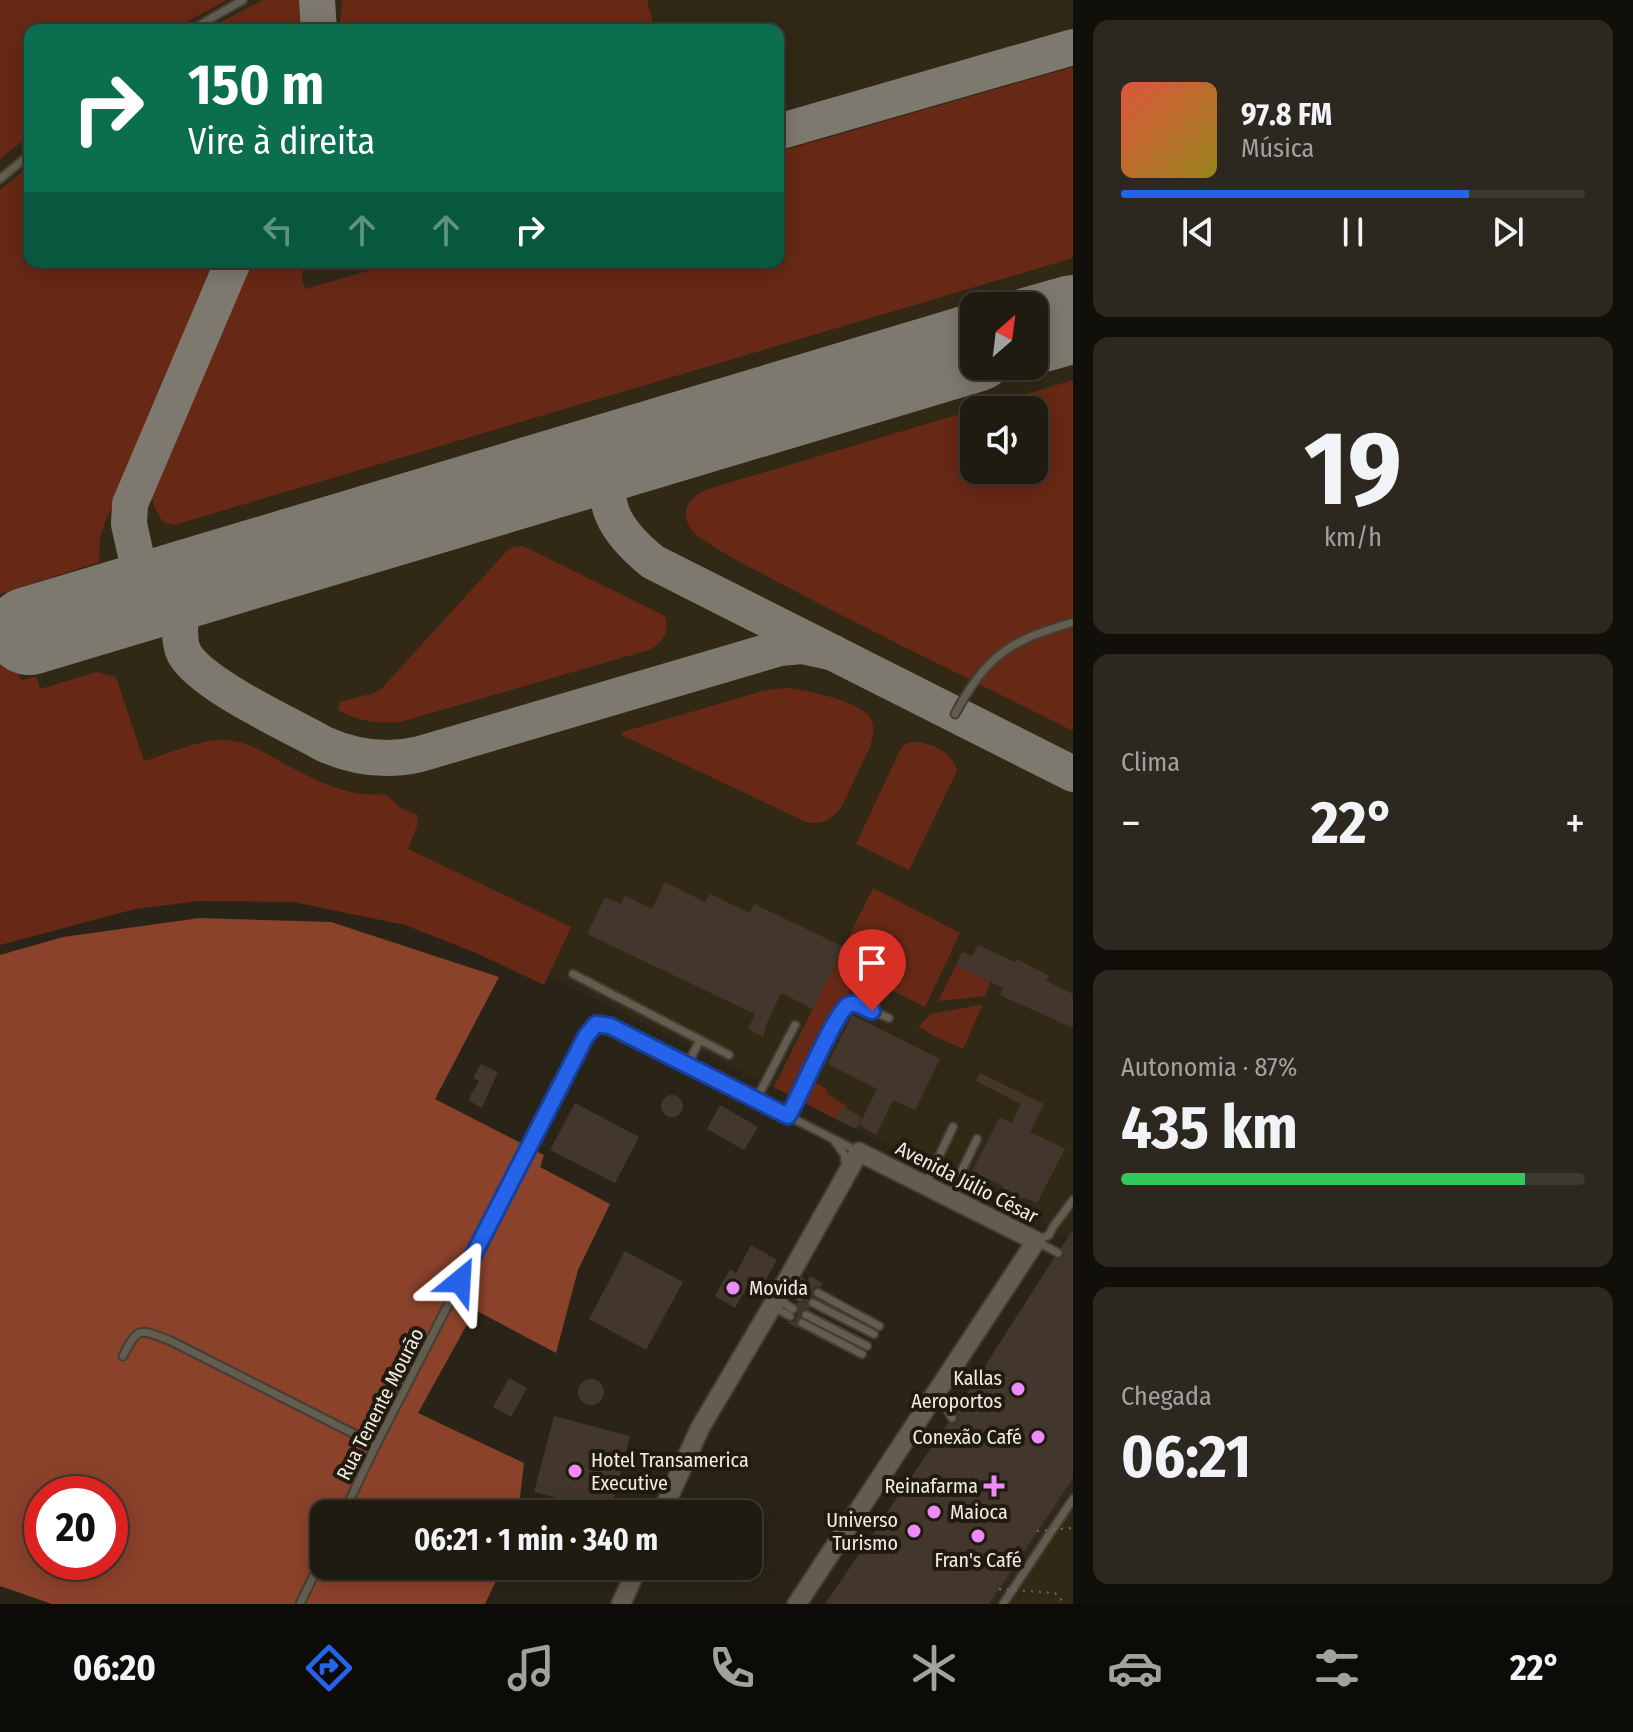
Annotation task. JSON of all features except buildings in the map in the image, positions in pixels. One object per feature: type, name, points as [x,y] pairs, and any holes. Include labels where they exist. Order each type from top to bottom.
[{"type":"street","name":"Avenida Júlio César","points":[[797,1604],[1036,1241],[859,1152]]},
{"type":"street","points":[[667,1500],[700,1428],[785,1291],[859,1152]]},
{"type":"street","points":[[621,1604],[632,1580]]},
{"type":"lane","points":[[201,24],[243,0]]},
{"type":"lane","points":[[0,179],[24,159]]},
{"type":"lane","points":[[955,714],[978,675],[1004,650],[1031,636],[1073,622]]},
{"type":"lane","points":[[573,974],[729,1055]]},
{"type":"lane","points":[[788,1116],[837,1017],[848,1005],[855,1004],[889,1018]]},
{"type":"lane","name":"Rua Tenente Mourão","points":[[350,1500],[586,1036],[596,1024],[610,1026],[687,1065]]},
{"type":"lane","points":[[756,1100],[795,1025]]},
{"type":"lane","points":[[700,1040],[687,1065],[859,1152]]},
{"type":"lane","points":[[925,1185],[953,1127]]},
{"type":"lane","points":[[833,1138],[844,1154],[846,1176]]},
{"type":"lane","points":[[949,1197],[977,1139]]},
{"type":"lane","points":[[1036,1241],[1049,1235],[1073,1200]]},
{"type":"lane","points":[[1036,1241],[1058,1253]]},
{"type":"lane","points":[[785,1291],[800,1296]]},
{"type":"lane","points":[[785,1291],[792,1312]]},
{"type":"lane","points":[[818,1293],[879,1326]]},
{"type":"lane","points":[[813,1303],[874,1334]]},
{"type":"lane","points":[[804,1319],[864,1350]]},
{"type":"lane","points":[[123,1356],[137,1332],[145,1331],[171,1341],[376,1445]]},
{"type":"lane","points":[[937,1391],[952,1418]]},
{"type":"lane","points":[[1003,1604],[1073,1499]]},
{"type":"lane","points":[[300,1604],[312,1580]]},
{"type":"path","points":[[1037,1531],[1073,1528]]},
{"type":"path","points":[[999,1589],[1055,1593],[1065,1604]]},
{"type":"shaded area","points":[[0,0],[1073,0],[1073,1604],[825,1604],[952,1418],[1068,1238],[964,1182],[966,1172],[935,1156],[928,1165],[550,976],[544,985],[476,953],[405,925],[293,902],[199,901],[135,909],[0,945]]},
{"type":"shaded area","points":[[0,0],[227,0],[185,24],[24,24],[24,140],[0,159]]},
{"type":"shaded area","points":[[263,0],[301,0],[301,24],[217,24]]},
{"type":"shaded area","points":[[342,0],[647,0],[653,24],[340,24]]},
{"type":"shaded area","points":[[1073,67],[1073,258],[174,525],[163,522],[152,499],[154,483],[246,268],[303,268],[305,289],[377,268],[784,268],[784,150]]},
{"type":"shaded area","points":[[24,170],[24,268],[215,268],[106,519],[100,537],[99,562],[0,594],[0,190]]},
{"type":"shaded area","points":[[1073,380],[1073,731],[811,599],[705,541],[691,529],[686,517],[694,497],[705,490],[960,414],[960,484],[1048,484],[1048,396],[1019,396]]},
{"type":"shaded area","points":[[523,546],[665,616],[667,627],[662,641],[649,650],[400,722],[368,721],[338,710],[340,702],[382,688],[507,551]]},
{"type":"shaded area","points":[[0,607],[20,679],[36,676],[40,689],[97,672],[116,677],[144,761],[204,742],[238,742],[345,791],[386,794],[400,808],[418,815],[408,849],[571,927],[544,985],[476,953],[405,925],[293,902],[199,901],[135,909],[0,945]]},
{"type":"shaded area","points":[[785,688],[817,693],[854,705],[873,723],[870,747],[842,806],[820,823],[804,821],[622,735],[622,732],[763,691]]},
{"type":"shaded area","points":[[913,742],[940,749],[951,758],[957,771],[909,870],[856,844],[900,750],[905,744]]},
{"type":"shaded area","points":[[873,888],[960,933],[925,1007],[868,978],[855,980],[808,1078],[846,1106],[839,1121],[774,1087]]},
{"type":"shaded area","points":[[200,918],[331,922],[499,977],[435,1099],[544,1155],[540,1167],[610,1204],[578,1270],[556,1353],[475,1310],[418,1413],[524,1463],[520,1500],[310,1500],[310,1580],[496,1580],[485,1604],[52,1604],[0,1586],[0,955],[63,937]]},
{"type":"shaded area","points":[[1000,955],[985,996],[938,1001],[956,965],[986,980]]},
{"type":"shaded area","points":[[982,1006],[963,1049],[919,1026],[931,1014]]},
{"type":"taxiway","points":[[317,0],[319,24]]},
{"type":"taxiway","points":[[784,130],[1073,47]]},
{"type":"taxiway","points":[[145,596],[129,524],[130,504],[230,268]]},
{"type":"taxiway","points":[[618,455],[608,487],[613,514],[629,539],[653,562],[1073,774]]},
{"type":"taxiway","points":[[223,572],[194,595],[184,611],[180,632],[184,653],[208,678],[270,715],[324,744],[347,753],[371,757],[395,758],[420,754],[780,648],[802,646],[834,653]]},
{"type":"runway","points":[[1048,326],[1073,319]]},
{"type":"runway","points":[[29,631],[960,352]]},
{"type":"place","name":"Movida","points":[[733,1288]]},
{"type":"place","name":"Kallas Aeroportos","points":[[1018,1389]]},
{"type":"place","name":"Conexão Café","points":[[1038,1437]]},
{"type":"place","name":"Hotel Transamerica Executive","points":[[575,1471]]},
{"type":"place","name":"Reinafarma","points":[[994,1486]]},
{"type":"place","name":"Maioca","points":[[934,1512]]},
{"type":"place","name":"Universo Turismo","points":[[914,1531]]},
{"type":"place","name":"Fran's Café","points":[[978,1536]]},
{"type":"route","points":[[460,1281],[591,1027],[596,1024],[610,1026],[788,1116],[837,1017],[848,1005],[855,1004],[872,1011]]}]
